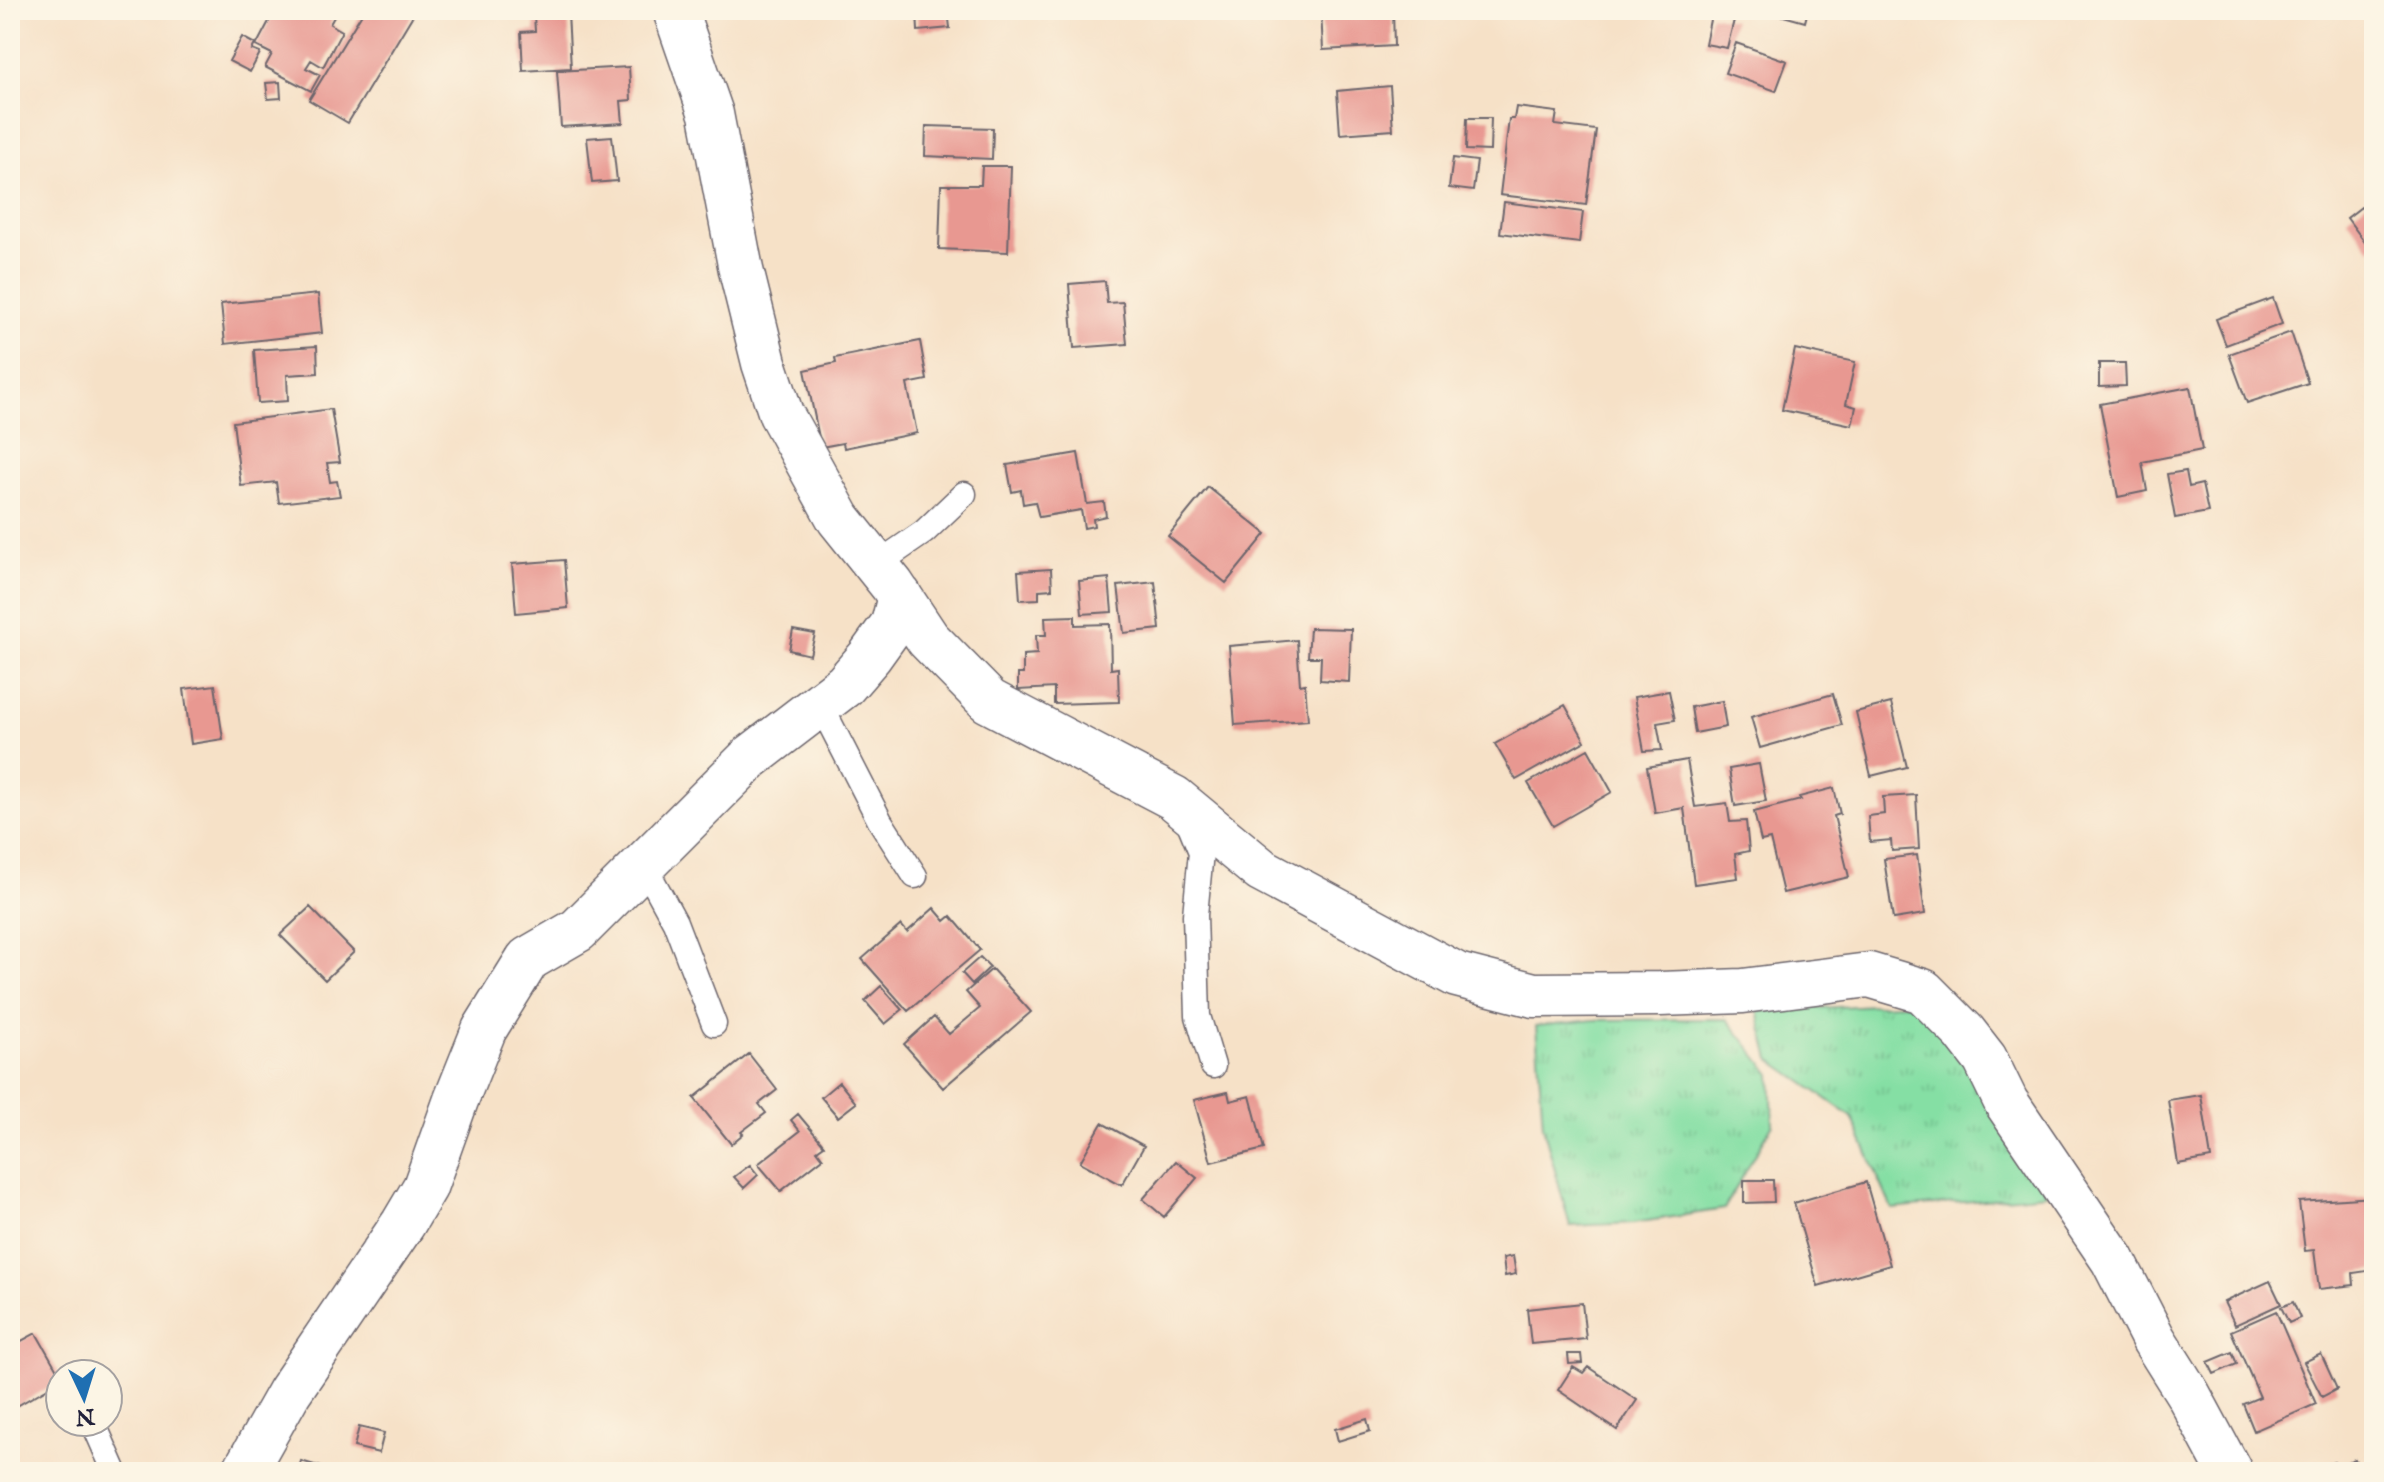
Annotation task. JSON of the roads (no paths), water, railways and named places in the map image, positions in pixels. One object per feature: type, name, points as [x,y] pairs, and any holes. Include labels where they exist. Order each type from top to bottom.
[{"type":"street","points":[[675,10],[711,114],[741,270],[764,363],[781,414],[839,519],[888,580],[928,639],[989,701],[1174,798],[1261,870],[1457,975],[1534,995],[1729,991],[1869,975],[1923,991],[1964,1032],[1985,1059],[2006,1102],[2113,1260],[2154,1340],[2188,1394],[2230,1472]]},
{"type":"street","points":[[244,1472],[289,1392],[425,1187],[484,1030],[528,959],[578,930],[751,757],[845,685],[893,624],[888,580]]},
{"type":"lane","points":[[888,580],[924,532],[964,494]]},
{"type":"lane","points":[[820,704],[880,821],[915,876]]},
{"type":"lane","points":[[1182,805],[1201,852],[1195,915],[1198,1016],[1213,1066]]},
{"type":"lane","points":[[644,865],[675,922],[714,1024]]},
{"type":"lane","points":[[100,1438],[115,1472]]}]
